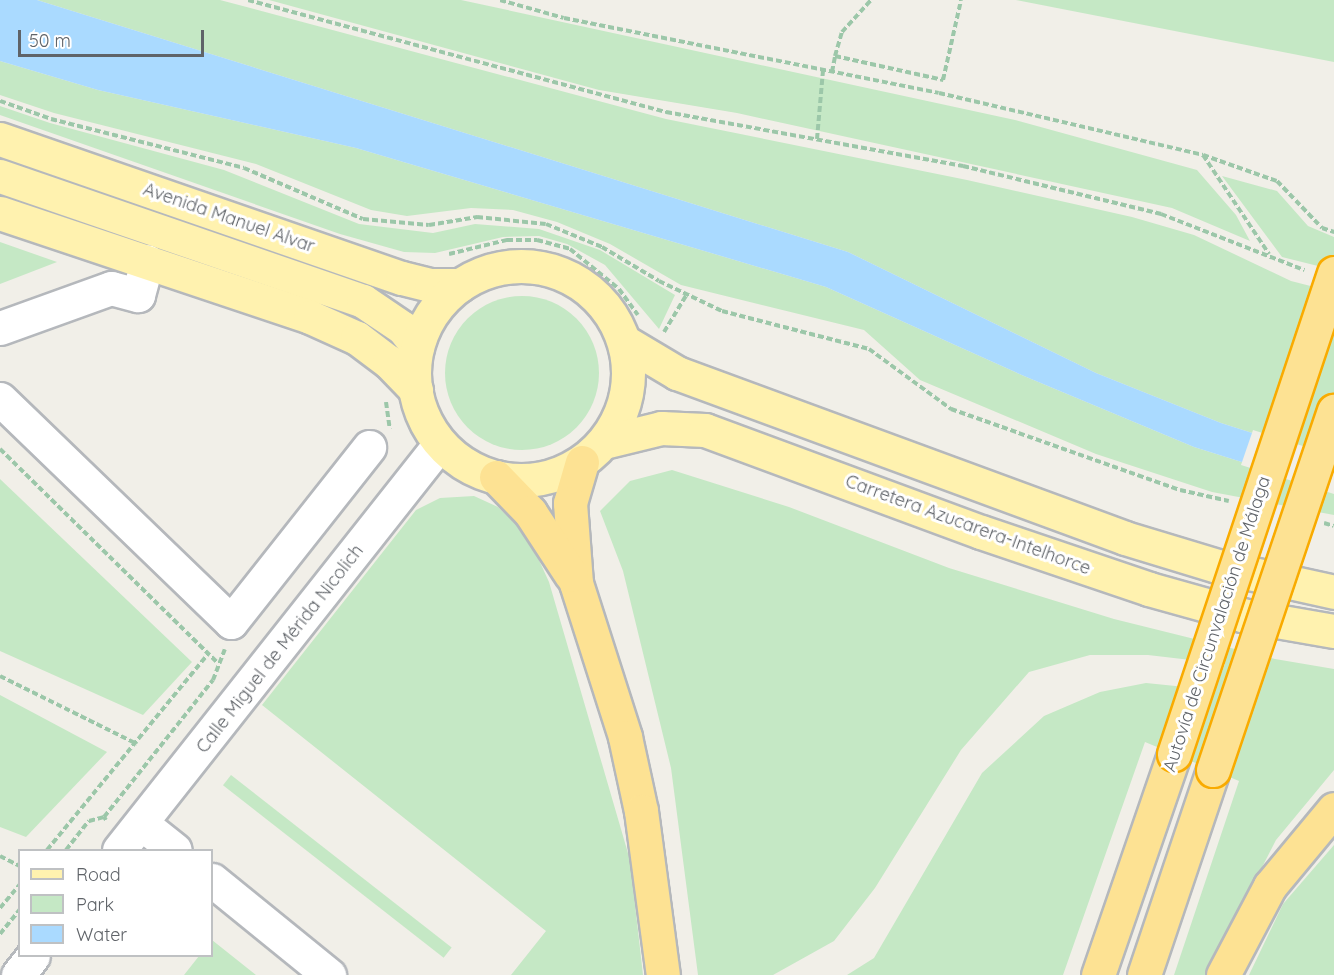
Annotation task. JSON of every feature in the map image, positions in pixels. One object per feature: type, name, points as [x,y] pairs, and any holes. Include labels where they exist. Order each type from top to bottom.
[{"type":"highway","name":"Autovía de Circunvalación de Málaga","points":[[1098,975],[1174,754],[1324,273]]},
{"type":"highway","points":[[1144,975],[1334,411]]},
{"type":"highway","points":[[593,452],[570,503],[576,583],[625,737],[641,811],[663,975]]},
{"type":"highway","points":[[496,477],[530,512],[576,583]]},
{"type":"highway","points":[[1223,975],[1270,886],[1334,809]]},
{"type":"main road","name":"Avenida Manuel Alvar","points":[[0,139],[402,278],[431,285],[460,285]]},
{"type":"main road","name":"Avenida Manuel Alvar","points":[[0,176],[363,301],[403,328],[417,346]]},
{"type":"main road","points":[[0,213],[310,316],[357,338],[389,362],[400,394],[439,445]]},
{"type":"main road","points":[[400,394],[417,346],[433,312],[460,285],[507,266],[557,271],[600,299],[626,342],[630,377],[622,412],[593,452]]},
{"type":"main road","points":[[626,342],[677,373],[1125,538],[1216,566],[1334,592]]},
{"type":"main road","name":"Carretera Azucarera-Intelhorce","points":[[439,445],[464,465],[496,477],[541,478],[593,452],[662,428],[705,430],[981,532],[1149,589],[1242,615],[1334,631]]},
{"type":"street","points":[[0,328],[111,288],[138,295],[147,261]]},
{"type":"street","points":[[0,399],[231,622],[380,443]]},
{"type":"street","name":"Calle Miguel de Mérida Nicolich","points":[[129,838],[439,445]]},
{"type":"street","points":[[129,838],[171,849]]},
{"type":"street","points":[[213,881],[297,964],[329,975]]},
{"type":"street","points":[[18,975],[32,957]]},
{"type":"path","points":[[248,0],[666,112],[963,166],[1161,214],[1269,255],[1286,266],[1324,273]]},
{"type":"path","points":[[500,0],[564,18],[823,70],[1203,155],[1276,181],[1322,228],[1334,232]]},
{"type":"path","points":[[832,72],[842,32],[871,0]]},
{"type":"path","points":[[835,56],[943,80],[961,0]]},
{"type":"path","points":[[817,140],[823,70]]},
{"type":"path","points":[[0,101],[51,119],[244,168],[363,219],[429,225],[477,217],[546,224],[602,247],[722,311],[869,349],[951,409],[1180,490],[1235,503]]},
{"type":"path","points":[[1203,155],[1269,255]]},
{"type":"path","points":[[660,338],[687,294]]},
{"type":"path","points":[[380,443],[400,394]]},
{"type":"path","points":[[0,449],[218,664]]},
{"type":"path","points":[[1312,520],[1334,526]]},
{"type":"path","points":[[67,849],[89,821],[104,817],[213,680],[218,664],[230,643]]},
{"type":"path","points":[[48,849],[208,654]]},
{"type":"path","points":[[0,676],[136,744]]},
{"type":"path","points":[[104,817],[129,838]]},
{"type":"path","points":[[0,856],[18,865]]},
{"type":"path","points":[[0,908],[18,886]]},
{"type":"path","points":[[0,934],[18,912]]},
{"type":"green space","points":[[37,0],[220,0],[666,119],[967,180],[1132,217],[1194,235],[1291,281],[1334,292],[1334,459],[1221,423],[1096,373],[848,252]]},
{"type":"green space","points":[[269,0],[461,0],[1015,120],[1197,170],[1236,215],[1250,241],[1172,208],[737,113],[599,90]]},
{"type":"green space","points":[[1016,0],[1334,0],[1334,62]]},
{"type":"green space","points":[[0,61],[98,90],[356,148],[826,287],[1024,376],[1194,447],[1334,491],[1334,515],[1212,492],[1096,454],[920,380],[864,330],[681,285],[610,244],[557,222],[513,210],[471,208],[407,216],[371,210],[256,164],[54,113],[0,95]]},
{"type":"green space","points":[[0,106],[50,123],[224,170],[359,224],[433,233],[475,224],[539,229],[600,250],[675,295],[659,329],[605,265],[567,244],[539,236],[503,237],[435,253],[404,252],[340,234],[0,115]]},
{"type":"green space","points":[[1222,176],[1277,191],[1308,226],[1334,237],[1334,270],[1282,257]]},
{"type":"green space","points":[[0,242],[57,262],[0,284]]},
{"type":"green space","points":[[522,296],[537,297],[552,302],[577,318],[593,343],[598,358],[598,388],[593,403],[577,428],[552,444],[537,449],[522,450],[507,449],[492,444],[467,428],[451,403],[446,388],[445,373],[446,358],[451,343],[467,318],[492,302],[507,297]]},
{"type":"green space","points":[[672,470],[789,507],[949,568],[1114,619],[1275,659],[1334,669],[1334,770],[1276,840],[1207,975],[1174,975],[1239,781],[1145,742],[1063,975],[847,975],[874,958],[982,773],[1044,716],[1100,692],[1146,683],[1215,690],[1225,664],[1148,655],[1090,655],[1029,672],[961,750],[875,888],[834,941],[773,975],[698,975],[671,768],[623,571],[600,511],[630,481]]},
{"type":"green space","points":[[0,479],[192,662],[143,715],[0,651]]},
{"type":"green space","points":[[474,496],[498,507],[528,536],[549,582],[630,860],[643,975],[511,975],[546,931],[262,705],[416,510],[440,498]]},
{"type":"green space","points":[[0,695],[107,752],[26,837],[0,827]]},
{"type":"green space","points":[[231,775],[452,947],[444,958],[223,785]]},
{"type":"green space","points":[[1334,845],[1334,975],[1249,975],[1283,904]]},
{"type":"green space","points":[[213,941],[256,975],[184,975],[198,957],[213,957]]},
{"type":"water","points":[[0,0],[37,0],[848,252],[1096,373],[1221,423],[1334,459],[1334,491],[1194,447],[1024,376],[826,287],[356,148],[98,90],[0,61]]},
{"type":"pier","points":[[1253,430],[1334,456],[1334,494],[1241,465]]}]
